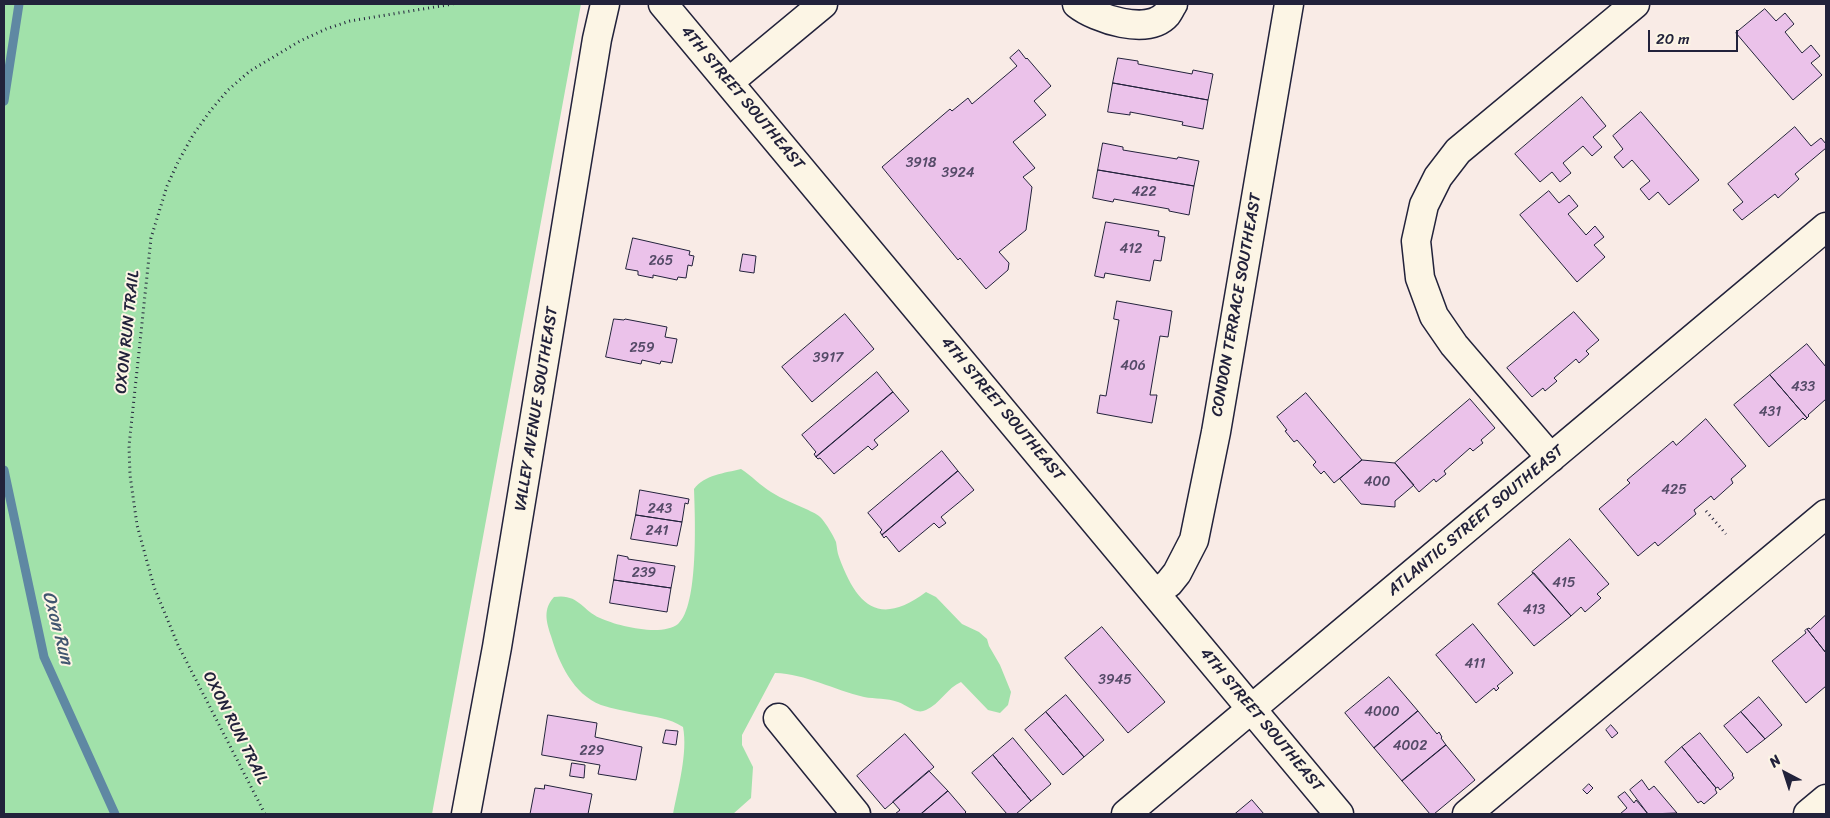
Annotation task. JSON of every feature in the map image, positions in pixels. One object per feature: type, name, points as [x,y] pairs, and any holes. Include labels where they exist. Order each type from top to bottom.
[{"type":"street","name":"VALLEY AVENUE SOUTHEAST","points":[[466,814],[497,647],[596,48],[605,4]]},
{"type":"street","name":"4TH STREET SOUTHEAST","points":[[663,4],[1339,814]]},
{"type":"street","points":[[729,82],[823,4]]},
{"type":"street","points":[[1077,4],[1098,17],[1126,24],[1149,24],[1166,15],[1173,4]]},
{"type":"street","name":"CONDON TERRACE SOUTHEAST","points":[[1156,593],[1177,573],[1194,540],[1216,432],[1289,4]]},
{"type":"street","points":[[1551,458],[1454,345],[1434,316],[1420,278],[1416,241],[1424,205],[1438,176],[1458,151],[1634,4]]},
{"type":"street","name":"ATLANTIC STREET SOUTHEAST","points":[[1126,814],[1826,227]]},
{"type":"street","points":[[1467,814],[1826,514]]},
{"type":"street","points":[[778,718],[856,814]]},
{"type":"street","points":[[1808,814],[1826,799]]},
{"type":"path","name":"OXON RUN TRAIL","points":[[265,814],[178,645],[154,587],[137,525],[130,475],[129,446],[150,238],[166,186],[193,135],[228,90],[250,71],[300,41],[350,21],[453,4]]},
{"type":"path","points":[[1706,511],[1726,534]]},
{"type":"green space","points":[[4,4],[581,4],[432,814],[4,814]]},
{"type":"green space","points":[[741,469],[771,492],[820,517],[835,539],[839,557],[854,588],[862,599],[872,606],[883,609],[895,608],[910,603],[926,592],[936,597],[962,624],[979,632],[987,639],[1011,692],[1008,705],[1000,713],[988,710],[961,682],[931,707],[919,711],[894,701],[864,697],[798,676],[775,673],[742,735],[742,745],[753,767],[751,798],[733,814],[673,814],[683,759],[683,727],[662,718],[601,705],[582,693],[568,676],[558,657],[546,615],[548,606],[554,597],[562,596],[569,597],[600,618],[628,627],[661,630],[678,624],[685,614],[693,580],[695,539],[694,489],[698,484],[709,478]]},
{"type":"building","points":[[1765,9],[1776,21],[1785,13],[1794,24],[1785,32],[1802,53],[1811,45],[1820,56],[1811,63],[1822,75],[1793,100],[1736,33]]},
{"type":"building","points":[[1019,50],[1051,86],[1034,101],[1046,115],[1013,142],[1035,168],[1023,177],[1032,187],[1026,230],[999,252],[1009,263],[1008,270],[986,289],[960,258],[958,260],[882,167],[950,109],[952,111],[968,98],[972,104],[1017,66],[1010,58]]},
{"type":"building","points":[[1118,58],[1138,61],[1138,64],[1192,74],[1193,70],[1213,74],[1208,100],[1113,83]]},
{"type":"building","points":[[1113,83],[1208,100],[1203,129],[1182,125],[1183,122],[1130,112],[1130,115],[1108,112]]},
{"type":"building","points":[[1582,97],[1606,126],[1593,137],[1602,147],[1592,156],[1583,146],[1563,163],[1571,173],[1560,182],[1552,172],[1540,182],[1515,154]]},
{"type":"building","points":[[1641,112],[1699,180],[1669,205],[1658,192],[1649,200],[1640,189],[1650,181],[1632,160],[1623,168],[1614,157],[1623,149],[1613,136]]},
{"type":"building","points":[[1795,127],[1811,146],[1821,138],[1826,144],[1826,148],[1795,174],[1799,179],[1778,198],[1775,194],[1742,220],[1733,210],[1743,202],[1728,184]]},
{"type":"building","points":[[1103,143],[1123,147],[1123,150],[1199,161],[1194,186],[1098,170]]},
{"type":"building","points":[[1098,170],[1194,186],[1189,215],[1169,211],[1169,209],[1114,199],[1113,202],[1093,198]]},
{"type":"building","points":[[1549,191],[1559,203],[1569,195],[1578,206],[1568,214],[1586,235],[1595,226],[1604,237],[1594,245],[1605,257],[1577,282],[1520,215]]},
{"type":"building","points":[[1106,222],[1159,231],[1158,236],[1165,237],[1161,261],[1154,260],[1150,281],[1105,273],[1104,278],[1095,276]]},
{"type":"building","points":[[633,238],[690,251],[689,255],[694,256],[692,266],[688,265],[686,278],[678,277],[677,280],[653,275],[653,278],[638,275],[638,271],[626,269]]},
{"type":"building","points":[[743,254],[756,256],[754,273],[740,271]]},
{"type":"building","points":[[1117,301],[1172,311],[1168,337],[1160,336],[1150,395],[1157,395],[1152,423],[1097,413],[1100,395],[1106,396],[1119,320],[1114,319]]},
{"type":"building","points":[[1574,312],[1599,340],[1586,351],[1589,354],[1579,363],[1576,359],[1554,378],[1557,381],[1545,391],[1543,388],[1532,397],[1507,368]]},
{"type":"building","points":[[845,314],[874,349],[812,402],[782,367]]},
{"type":"building","points":[[614,319],[625,319],[667,327],[665,337],[677,339],[672,363],[661,361],[660,364],[642,360],[641,364],[606,357]]},
{"type":"building","points":[[1807,344],[1826,367],[1826,399],[1807,418],[1770,375]]},
{"type":"building","points":[[877,372],[893,392],[816,457],[814,454],[816,452],[802,435]]},
{"type":"building","points":[[1770,375],[1807,418],[1805,420],[1803,418],[1769,447],[1734,405]]},
{"type":"building","points":[[893,392],[909,411],[874,440],[878,445],[872,450],[868,446],[834,474],[820,458],[816,457]]},
{"type":"building","points":[[1306,393],[1362,460],[1334,483],[1324,471],[1321,474],[1313,465],[1316,462],[1297,440],[1294,442],[1277,417]]},
{"type":"building","points":[[1470,399],[1495,428],[1481,440],[1483,443],[1473,451],[1470,448],[1444,471],[1446,474],[1436,482],[1434,479],[1419,492],[1395,463]]},
{"type":"building","points":[[1706,419],[1746,466],[1731,479],[1733,483],[1714,500],[1711,496],[1694,510],[1696,514],[1658,546],[1655,542],[1638,556],[1599,509],[1630,483],[1627,480],[1673,441],[1676,445]]},
{"type":"building","points":[[942,451],[958,471],[882,535],[880,532],[882,530],[868,513]]},
{"type":"building","points":[[1362,460],[1395,463],[1414,485],[1395,501],[1395,507],[1361,504],[1340,479]]},
{"type":"building","points":[[958,471],[974,490],[941,517],[946,523],[939,528],[934,523],[899,552],[886,536],[884,538],[882,535]]},
{"type":"building","points":[[640,490],[689,499],[688,504],[685,503],[682,522],[636,515]]},
{"type":"building","points":[[636,515],[682,522],[677,546],[631,539]]},
{"type":"building","points":[[1570,539],[1609,584],[1597,594],[1601,598],[1585,612],[1581,607],[1571,616],[1532,572]]},
{"type":"building","points":[[618,555],[628,557],[628,559],[675,566],[671,588],[614,580]]},
{"type":"building","points":[[1534,573],[1571,616],[1534,646],[1498,604]]},
{"type":"building","points":[[614,580],[671,588],[667,612],[610,603]]},
{"type":"building","points":[[1826,615],[1826,653],[1807,629],[1810,629]]},
{"type":"building","points":[[1473,624],[1513,673],[1497,686],[1499,688],[1496,691],[1494,688],[1476,703],[1436,655]]},
{"type":"building","points":[[1102,627],[1165,702],[1128,733],[1065,658]]},
{"type":"building","points":[[1807,629],[1826,653],[1826,686],[1806,703],[1772,661],[1806,633]]},
{"type":"building","points":[[1389,677],[1418,711],[1374,748],[1345,713]]},
{"type":"building","points":[[1066,695],[1104,740],[1084,757],[1046,712]]},
{"type":"building","points":[[1759,697],[1782,725],[1765,739],[1741,712]]},
{"type":"building","points":[[1418,711],[1437,734],[1439,732],[1446,745],[1402,781],[1374,748]]},
{"type":"building","points":[[1046,712],[1084,757],[1063,775],[1025,730]]},
{"type":"building","points":[[1741,712],[1765,739],[1747,753],[1724,726]]},
{"type":"building","points":[[548,715],[597,723],[595,737],[642,747],[636,780],[598,774],[600,765],[542,755]]},
{"type":"building","points":[[1611,725],[1618,733],[1612,738],[1606,730]]},
{"type":"building","points":[[666,730],[678,731],[676,745],[663,743]]},
{"type":"building","points":[[1700,733],[1733,774],[1734,778],[1720,790],[1718,787],[1716,788],[1682,747]]},
{"type":"building","points":[[905,734],[934,767],[885,809],[857,776]]},
{"type":"building","points":[[1013,738],[1051,784],[1031,801],[993,755]]},
{"type":"building","points":[[1446,745],[1475,780],[1434,814],[1430,814],[1402,781]]},
{"type":"building","points":[[1682,747],[1716,788],[1717,793],[1704,804],[1701,801],[1698,803],[1665,762]]},
{"type":"building","points":[[993,755],[1031,801],[1016,814],[1007,814],[972,773]]},
{"type":"building","points":[[572,763],[585,765],[584,778],[570,776]]},
{"type":"building","points":[[929,771],[948,791],[921,814],[895,814],[900,810],[893,802]]},
{"type":"building","points":[[1642,780],[1649,790],[1654,786],[1677,813],[1648,814],[1630,790]]},
{"type":"building","points":[[1589,784],[1593,788],[1587,794],[1583,790]]},
{"type":"building","points":[[545,785],[592,794],[588,814],[530,814],[535,788],[544,789]]},
{"type":"building","points":[[948,791],[966,812],[964,814],[921,814]]},
{"type":"building","points":[[1625,792],[1634,803],[1636,800],[1648,814],[1620,814],[1627,808],[1618,797]]},
{"type":"building","points":[[1252,800],[1264,814],[1235,814]]},
{"type":"waterway","name":"Oxon Run","points":[[4,101],[19,4]]},
{"type":"waterway","name":"Oxon Run","points":[[4,470],[44,657],[115,814]]}]
